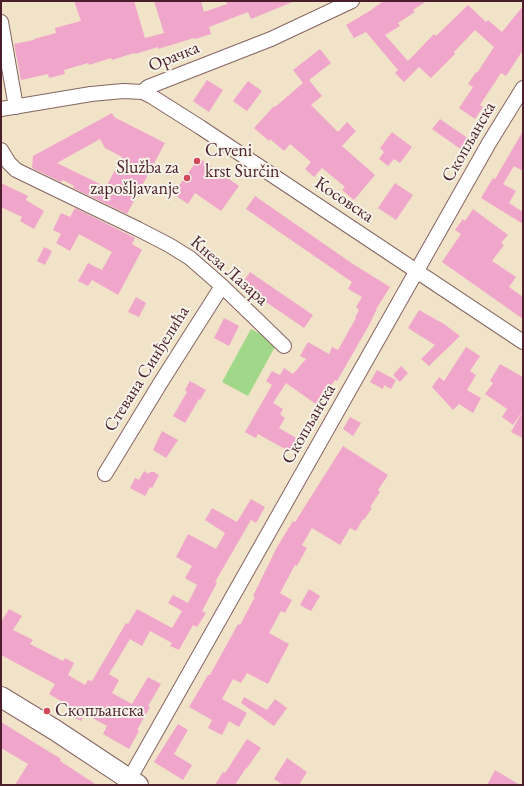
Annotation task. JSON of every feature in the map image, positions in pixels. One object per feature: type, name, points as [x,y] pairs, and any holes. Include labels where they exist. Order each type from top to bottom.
[{"type":"main road","points":[[1,697],[55,730],[131,783]]},
{"type":"street","name":"Орачка","points":[[1,109],[91,94],[122,91],[143,92],[148,87],[271,39],[352,1]]},
{"type":"street","points":[[1,22],[16,106]]},
{"type":"street","name":"Скопљанска","points":[[131,783],[489,143],[523,88]]},
{"type":"street","name":"Косовска","points":[[143,92],[157,98],[523,342]]},
{"type":"street","name":"Кнеза Лазара","points":[[1,150],[9,163],[16,170],[94,207],[169,245],[190,258],[222,286],[284,346]]},
{"type":"street","name":"Стевана Синђелића","points":[[105,474],[222,286]]},
{"type":"green space","points":[[251,329],[277,343],[248,396],[222,382]]},
{"type":"building","points":[[74,1],[134,1],[145,38],[164,33],[154,1],[201,1],[204,12],[227,4],[226,1],[295,1],[251,19],[248,12],[209,27],[211,34],[195,39],[194,38],[158,49],[158,47],[135,54],[134,53],[112,60],[111,58],[89,65],[88,63],[64,70],[65,74],[49,78],[48,74],[21,80],[14,44],[56,33],[55,28],[81,21]]},
{"type":"building","points":[[384,1],[427,1],[413,10],[415,12],[398,23],[400,26],[385,35],[408,61],[434,34],[436,36],[468,5],[486,22],[488,20],[502,32],[523,6],[523,50],[506,76],[501,73],[480,105],[483,107],[475,119],[459,108],[473,87],[468,84],[494,47],[475,30],[454,52],[455,54],[431,78],[419,67],[404,82],[395,73],[398,70],[366,32],[354,38],[346,25]]},
{"type":"building","points":[[320,49],[331,63],[309,80],[322,96],[311,105],[338,132],[347,122],[356,131],[342,146],[375,175],[354,200],[342,190],[345,187],[322,168],[314,177],[305,169],[311,162],[290,144],[284,151],[254,128],[274,106],[275,107],[303,83],[293,70]]},
{"type":"building","points":[[207,80],[223,90],[209,112],[193,101]]},
{"type":"building","points":[[248,81],[262,91],[247,111],[233,101]]},
{"type":"building","points":[[112,113],[114,117],[165,143],[127,214],[73,188],[74,186],[63,180],[61,182],[32,168],[33,156]],"holes":[[[100,139],[105,148],[122,157],[106,187],[57,163]]]},
{"type":"building","points":[[440,119],[469,139],[462,150],[432,129]]},
{"type":"building","points":[[523,131],[523,171],[514,166],[503,184],[516,191],[509,203],[523,212],[523,224],[481,198],[493,178],[495,179]]},
{"type":"building","points":[[392,132],[412,147],[400,163],[394,159],[388,166],[379,159],[384,152],[380,148]]},
{"type":"building","points":[[199,158],[239,186],[221,211],[195,193],[188,204],[173,194]]},
{"type":"building","points":[[1,183],[28,196],[26,200],[44,211],[34,229],[20,221],[22,217],[1,207]]},
{"type":"building","points":[[395,183],[413,195],[396,220],[378,208]]},
{"type":"building","points":[[255,196],[353,264],[390,287],[376,309],[368,327],[337,381],[335,380],[317,405],[286,383],[273,403],[283,409],[280,414],[285,418],[279,428],[298,439],[290,452],[258,434],[256,438],[245,432],[272,385],[266,381],[272,371],[280,375],[284,368],[293,374],[306,359],[300,356],[308,342],[329,354],[332,347],[338,350],[356,318],[359,310],[356,307],[362,297],[348,289],[352,282],[246,209]]},
{"type":"building","points":[[75,208],[135,238],[132,244],[142,250],[118,295],[92,280],[88,286],[78,281],[88,263],[102,270],[112,252],[79,234],[70,251],[56,243],[61,234],[53,230],[61,213],[70,217]]},
{"type":"building","points":[[473,209],[508,235],[501,243],[504,245],[492,261],[516,277],[509,287],[523,297],[523,319],[442,262],[461,234],[455,230],[463,219],[465,221]]},
{"type":"building","points":[[44,247],[52,251],[45,265],[37,261]]},
{"type":"building","points":[[250,272],[313,315],[304,328],[241,285]]},
{"type":"building","points":[[136,297],[146,303],[139,317],[128,312]]},
{"type":"building","points":[[419,310],[444,324],[460,336],[429,366],[421,359],[435,345],[408,328]]},
{"type":"building","points":[[224,318],[239,326],[229,346],[214,338]]},
{"type":"building","points":[[466,347],[480,356],[470,371],[476,375],[467,390],[481,398],[473,413],[459,404],[453,410],[432,387],[439,377],[444,381]]},
{"type":"building","points":[[500,364],[523,377],[523,410],[513,425],[502,417],[507,409],[485,394],[493,383],[490,381]]},
{"type":"building","points":[[401,366],[408,373],[400,382],[393,375]]},
{"type":"building","points":[[377,370],[396,380],[391,389],[384,385],[383,389],[370,382]]},
{"type":"building","points":[[190,381],[206,390],[185,423],[173,416],[187,392],[185,390]]},
{"type":"building","points":[[523,410],[523,438],[511,432]]},
{"type":"building","points":[[350,417],[361,423],[353,436],[343,429]]},
{"type":"building","points":[[162,431],[178,440],[166,458],[153,450]]},
{"type":"building","points":[[343,446],[388,475],[378,490],[380,492],[370,507],[372,508],[364,520],[363,519],[356,531],[350,528],[340,545],[312,528],[302,545],[307,548],[297,566],[295,565],[280,593],[292,600],[285,613],[281,611],[269,633],[289,644],[268,684],[247,673],[241,683],[233,679],[222,699],[247,713],[239,727],[229,721],[222,735],[208,728],[212,720],[189,707],[208,675],[210,675],[238,624],[240,625],[255,597],[253,596],[277,547],[293,521],[295,522]]},
{"type":"building","points":[[144,471],[149,474],[150,472],[154,472],[159,475],[152,488],[150,487],[145,496],[130,488],[135,478],[139,480]]},
{"type":"building","points":[[251,499],[265,507],[256,523],[251,520],[215,582],[217,583],[202,611],[206,613],[197,627],[193,625],[179,650],[170,646],[172,643],[150,631],[142,646],[130,639],[109,674],[119,680],[112,693],[132,704],[148,677],[161,684],[148,706],[150,707],[137,730],[139,731],[129,749],[103,734],[107,726],[85,714],[81,721],[67,714],[71,707],[49,694],[55,684],[1,655],[1,622],[9,609],[22,616],[13,630],[33,640],[30,644],[63,661],[65,658],[74,663],[68,675],[85,685],[88,680],[92,681],[126,623],[128,624],[137,609],[172,628],[182,611],[168,603],[173,595],[188,603],[197,585],[185,578],[192,566],[176,557],[188,534],[216,549],[225,533],[205,520],[212,508],[237,522]]},
{"type":"building","points":[[309,589],[320,596],[311,611],[300,605]]},
{"type":"building","points":[[244,697],[267,710],[275,699],[287,708],[274,726],[241,703]]},
{"type":"building","points":[[1,722],[61,759],[60,761],[97,785],[15,785],[28,764],[1,748]]},
{"type":"building","points":[[178,724],[188,730],[174,754],[192,765],[183,780],[154,762]]},
{"type":"building","points":[[247,739],[261,748],[235,785],[215,785],[223,772],[225,773]]},
{"type":"building","points":[[287,758],[307,772],[299,785],[283,785],[274,779]]},
{"type":"building","points":[[495,770],[520,785],[487,785]]},
{"type":"place","name":"Crveni krst Surčin","points":[[197,161]]},
{"type":"place","name":"Služba za zapošljavanje","points":[[187,178]]},
{"type":"place","name":"Скопљанска","points":[[47,711]]}]
